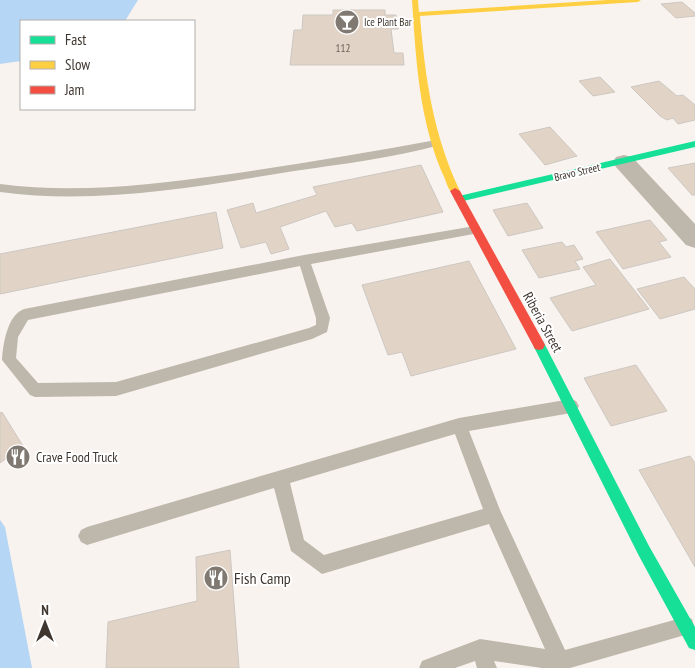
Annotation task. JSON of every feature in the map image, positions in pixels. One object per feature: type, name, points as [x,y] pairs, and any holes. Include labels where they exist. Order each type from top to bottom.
[{"type":"street","name":"Riberia Street","points":[[415,0],[421,75],[426,107],[436,143],[459,199],[570,406],[644,551],[692,630]]},
{"type":"street","points":[[417,14],[638,0]]},
{"type":"street","name":"Bravo Street","points":[[459,199],[695,144]]},
{"type":"street","points":[[624,162],[695,239]]},
{"type":"lane","points":[[0,188],[17,191],[101,193],[242,176],[436,143]]},
{"type":"lane","points":[[304,260],[323,318],[322,328],[312,333],[116,389],[34,390],[9,360],[11,336],[24,315],[304,260],[475,230]]},
{"type":"lane","points":[[87,536],[459,425],[570,406]]},
{"type":"lane","points":[[459,425],[493,514],[560,661]]},
{"type":"lane","points":[[280,478],[297,545],[322,565],[493,514]]},
{"type":"lane","points":[[429,668],[480,649],[560,661],[692,630]]},
{"type":"lane","points":[[480,649],[487,668]]},
{"type":"water","points":[[0,0],[138,0],[126,20],[20,20],[20,61],[0,64]]},
{"type":"water","points":[[0,520],[5,527],[32,668],[0,668]]},
{"type":"building","points":[[682,2],[695,13],[695,16],[676,18],[661,4]]},
{"type":"building","points":[[333,10],[385,10],[385,15],[396,15],[398,29],[391,29],[394,53],[403,53],[404,65],[290,65],[294,30],[302,30],[303,15],[333,15]]},
{"type":"building","points":[[600,77],[615,92],[593,96],[579,81]]},
{"type":"building","points":[[659,81],[677,96],[683,95],[695,105],[695,120],[678,124],[673,118],[667,120],[660,116],[631,87]]},
{"type":"building","points":[[550,127],[577,156],[545,165],[519,134]]},
{"type":"building","points":[[695,163],[695,195],[692,195],[668,168]]},
{"type":"building","points":[[421,165],[443,212],[357,231],[352,223],[335,227],[326,211],[280,227],[289,249],[271,254],[266,242],[241,248],[227,210],[253,203],[256,213],[317,195],[313,187]]},
{"type":"building","points":[[527,203],[543,228],[508,236],[493,210]]},
{"type":"building","points":[[216,212],[223,248],[0,294],[0,254]]},
{"type":"building","points":[[650,220],[667,240],[659,242],[671,257],[623,269],[596,232]]},
{"type":"building","points":[[562,242],[566,247],[574,245],[583,259],[575,261],[580,269],[539,278],[522,250]]},
{"type":"building","points":[[610,259],[649,309],[572,331],[550,298],[596,285],[583,267]]},
{"type":"building","points":[[469,261],[516,349],[411,376],[402,352],[388,355],[362,285]]},
{"type":"building","points":[[684,277],[695,289],[695,309],[660,319],[637,289]]},
{"type":"building","points":[[636,365],[667,411],[611,426],[584,378]]},
{"type":"building","points":[[2,412],[23,446],[0,463],[0,413]]},
{"type":"building","points":[[690,456],[695,463],[695,567],[639,470]]},
{"type":"building","points":[[230,550],[239,668],[106,668],[108,622],[197,601],[196,557]]},
{"type":"traffic: fast","points":[[459,199],[695,144]]},
{"type":"traffic: fast","points":[[539,345],[644,551],[695,642]]},
{"type":"traffic: slow","points":[[415,0],[425,98],[430,122],[436,145],[455,191]]},
{"type":"traffic: slow","points":[[417,14],[638,0]]},
{"type":"traffic: jam","points":[[455,191],[539,345]]},
{"type":"place","name":"Ice Plant Bar","points":[[347,22]]},
{"type":"place","name":"Crave Food Truck","points":[[18,457]]},
{"type":"place","name":"Fish Camp","points":[[216,578]]}]
